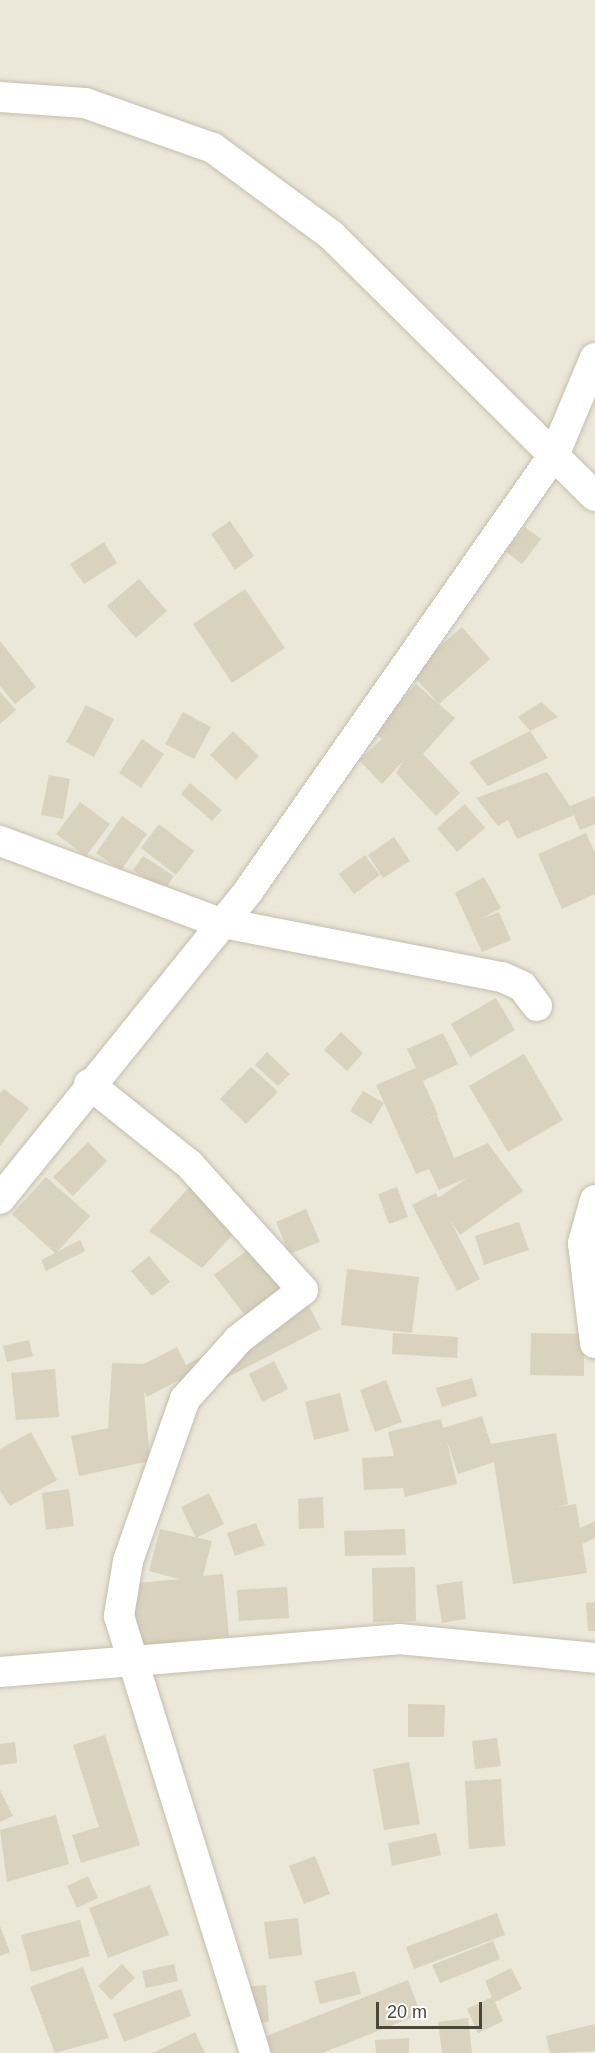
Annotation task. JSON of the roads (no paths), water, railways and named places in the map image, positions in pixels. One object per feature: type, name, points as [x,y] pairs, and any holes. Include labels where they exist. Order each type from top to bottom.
[{"type":"street","points":[[0,97],[85,103],[213,148],[331,235],[555,453],[595,496]]},
{"type":"street","points":[[0,1199],[218,922],[249,890],[555,453],[595,358]]},
{"type":"street","points":[[0,841],[218,922],[502,977],[522,986],[537,1006]]},
{"type":"street","points":[[89,1084],[189,1164],[303,1290],[239,1339],[185,1399],[128,1561],[119,1616],[130,1663],[255,2053]]},
{"type":"street","points":[[595,1200],[583,1243],[595,1343]]},
{"type":"street","points":[[0,1672],[399,1639],[595,1658]]}]
